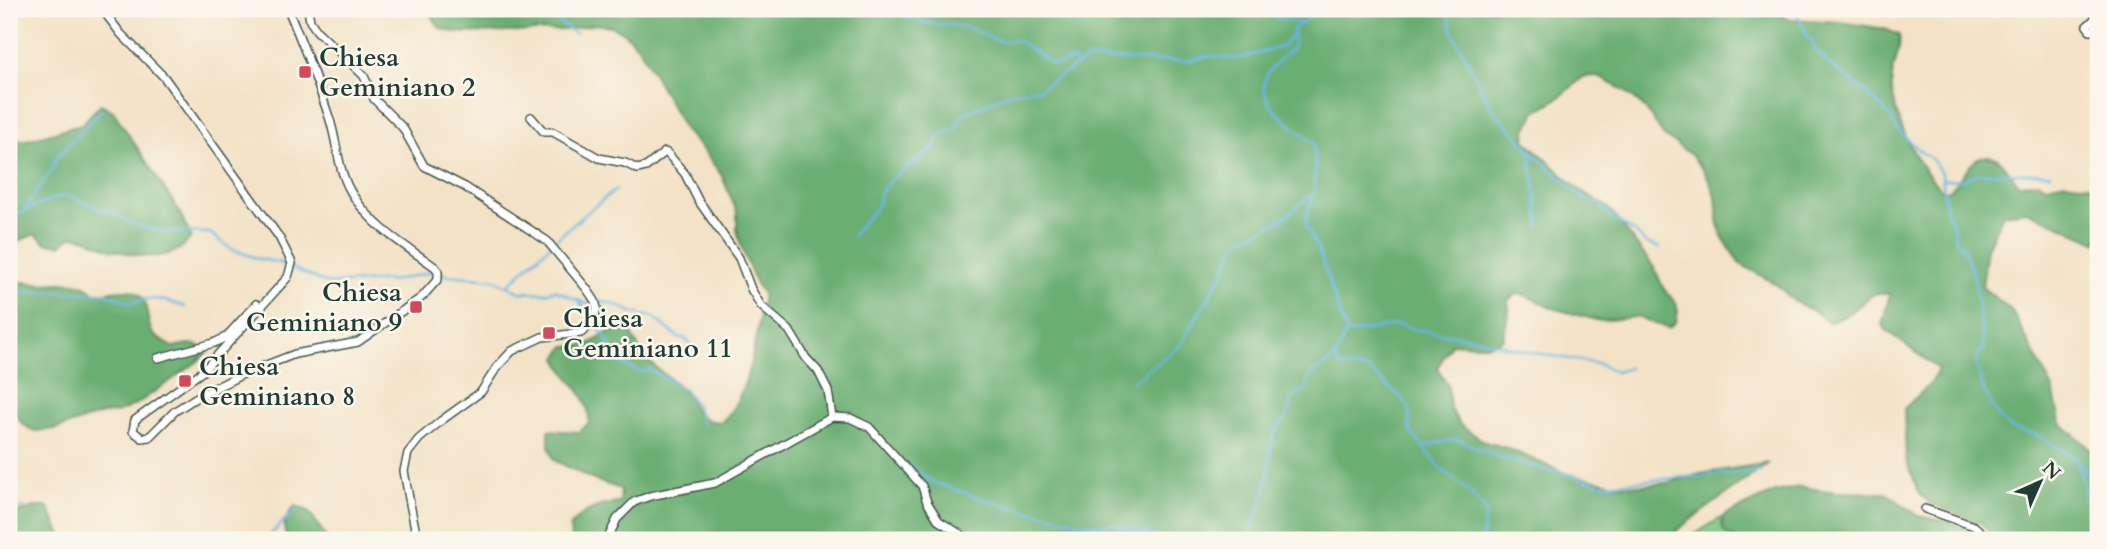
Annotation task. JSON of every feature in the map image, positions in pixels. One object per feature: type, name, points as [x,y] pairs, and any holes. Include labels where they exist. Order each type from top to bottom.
[{"type":"street","points":[[103,9],[131,45],[164,78],[286,248],[292,262],[288,277],[203,371],[135,420],[132,428],[135,435],[142,438],[149,437],[175,411],[197,397],[243,374],[295,354],[358,342],[422,297],[438,279],[435,267],[384,232],[348,188],[330,121],[288,9]]},
{"type":"street","points":[[308,9],[310,21],[317,31],[364,76],[374,99],[403,128],[424,166],[466,187],[547,241],[587,289],[597,308],[593,323],[581,333],[542,337],[512,351],[497,367],[481,392],[419,439],[408,453],[404,471],[415,528],[423,540]]},
{"type":"street","points":[[2098,16],[2087,26],[2090,30],[2098,30]]},
{"type":"street","points":[[531,117],[544,132],[553,132],[585,152],[637,169],[646,167],[665,152],[668,154],[685,174],[698,200],[740,258],[751,289],[761,306],[789,330],[806,358],[818,371],[828,391],[832,417]]},
{"type":"street","points":[[168,349],[158,358],[214,343],[226,337],[256,304],[262,308]]},
{"type":"street","points":[[607,540],[617,519],[634,502],[650,496],[715,483],[832,417],[850,418],[869,428],[914,476],[939,520],[970,540]]},
{"type":"street","points":[[1925,509],[1974,526],[1990,540]]},
{"type":"green space","points":[[427,9],[1775,9],[1788,19],[1841,22],[1885,29],[1899,35],[1892,92],[1900,123],[1915,155],[1943,191],[1950,190],[1972,164],[1985,156],[2001,162],[2019,184],[2039,182],[2046,186],[2065,182],[2098,186],[2098,243],[2027,211],[2003,214],[1987,248],[1982,287],[2011,310],[2053,389],[2060,422],[2098,456],[2098,540],[1996,540],[1980,522],[1929,503],[1919,492],[1906,460],[1904,409],[1932,382],[1938,369],[1887,331],[1882,324],[1890,294],[1874,294],[1847,315],[1828,322],[1795,302],[1777,285],[1739,263],[1722,236],[1716,196],[1706,174],[1691,155],[1663,135],[1645,108],[1625,91],[1593,76],[1583,77],[1560,97],[1535,112],[1526,130],[1525,140],[1578,189],[1612,212],[1655,269],[1663,288],[1676,303],[1676,322],[1669,328],[1636,317],[1600,321],[1549,307],[1525,295],[1516,294],[1508,300],[1509,310],[1503,339],[1485,345],[1452,343],[1437,368],[1448,386],[1450,408],[1460,425],[1485,442],[1504,447],[1567,474],[1620,485],[1647,485],[1769,463],[1681,527],[1668,540],[571,540],[570,527],[575,521],[592,509],[620,503],[621,489],[594,480],[554,460],[549,446],[549,430],[578,432],[589,423],[586,404],[557,358],[565,346],[587,344],[615,329],[631,332],[645,358],[684,391],[698,414],[710,421],[721,422],[739,398],[751,363],[763,294],[755,282],[741,246],[737,230],[737,212],[722,176],[685,131],[640,49],[626,35],[615,28],[598,24],[562,30],[453,32],[440,28]]},
{"type":"green space","points":[[101,104],[113,111],[179,211],[191,237],[184,246],[175,251],[156,256],[125,253],[72,236],[61,245],[46,243],[35,234],[9,245],[9,139],[27,140],[82,124]]},
{"type":"green space","points":[[9,283],[79,284],[95,293],[133,291],[144,300],[151,329],[156,337],[173,347],[192,344],[208,351],[197,362],[137,404],[117,413],[102,414],[56,429],[33,431],[22,423],[9,405]]},
{"type":"green space","points":[[1799,487],[1837,492],[1886,493],[1919,516],[1951,522],[1972,532],[1980,540],[1744,540],[1724,530],[1724,516],[1775,492]]},
{"type":"green space","points":[[295,506],[309,511],[328,540],[287,540],[285,522]]},
{"type":"green space","points":[[34,507],[48,507],[60,533],[67,540],[9,540],[9,517]]},
{"type":"green space","points":[[1724,516],[1721,523],[1734,538],[1744,540],[1686,540]]},
{"type":"waterway","points":[[540,9],[576,34]]},
{"type":"waterway","points":[[883,9],[926,23],[973,29],[995,40],[1017,40],[1054,65],[1071,60],[1080,64]]},
{"type":"waterway","points":[[1246,9],[1299,23]]},
{"type":"waterway","points":[[1316,9],[1314,14],[1293,29],[1292,48],[1271,69],[1264,87],[1266,97],[1279,115],[1313,142],[1314,195],[1306,226],[1319,251],[1347,330],[1335,358],[1340,366],[1369,370],[1404,400],[1409,408],[1410,429],[1414,436],[1440,468],[1470,492],[1486,513],[1482,540]]},
{"type":"waterway","points":[[1446,9],[1454,35],[1492,109],[1530,150],[1585,199],[1601,205],[1611,217],[1636,233],[1645,243],[1660,248]]},
{"type":"waterway","points":[[1795,9],[1813,42],[1814,49],[1890,116],[1896,128],[1931,158],[1942,174],[1946,212],[1953,224],[1955,239],[1963,248],[1974,277],[1984,347],[1976,362],[1983,390],[1999,418],[2012,429],[2035,434],[2077,459],[2094,487],[2098,511]]},
{"type":"waterway","points":[[852,236],[878,205],[879,195],[889,181],[932,149],[939,138],[955,130],[962,115],[1010,92],[1039,89],[1087,59],[1188,61],[1208,56],[1237,59],[1284,46],[1292,36]]},
{"type":"waterway","points":[[21,213],[52,170],[55,159],[102,109]]},
{"type":"waterway","points":[[1530,150],[1540,226]]},
{"type":"waterway","points":[[1944,180],[1966,179],[1980,173],[2050,173]]},
{"type":"waterway","points":[[507,286],[574,224],[616,190]]},
{"type":"waterway","points":[[1132,382],[1179,347],[1223,273],[1236,242],[1283,219],[1314,192]]},
{"type":"waterway","points":[[9,217],[60,196],[70,196],[103,210],[107,209],[133,224],[161,232],[210,233],[231,249],[281,263],[328,284],[396,280],[436,271],[446,275],[494,279],[520,292],[545,293],[555,290],[587,304],[605,302],[652,316],[690,344]]},
{"type":"waterway","points":[[9,291],[104,293],[132,303],[153,299],[185,307]]},
{"type":"waterway","points":[[580,303],[606,338],[620,363],[640,372],[650,370],[685,390],[696,405],[703,425]]},
{"type":"waterway","points":[[1347,334],[1399,324],[1413,329],[1474,338],[1530,352],[1599,364],[1616,372],[1629,368]]},
{"type":"waterway","points":[[1247,540],[1261,505],[1275,432],[1286,418],[1293,396],[1305,390],[1311,374],[1335,358]]},
{"type":"waterway","points":[[1423,446],[1457,439],[1498,457],[1604,484],[1761,471]]},
{"type":"waterway","points":[[2078,462],[2097,540]]},
{"type":"waterway","points":[[906,463],[932,482],[1002,505],[1093,525],[1114,524],[1169,540]]},
{"type":"waterway","points":[[9,516],[24,507]]},
{"type":"waterway","points":[[268,540],[295,510]]},
{"type":"place","name":"Chiesa Geminiano 2","points":[[305,72]]},
{"type":"place","name":"Chiesa Geminiano 9","points":[[416,307]]},
{"type":"place","name":"Chiesa Geminiano 11","points":[[549,333]]},
{"type":"place","name":"Chiesa Geminiano 8","points":[[185,381]]}]
